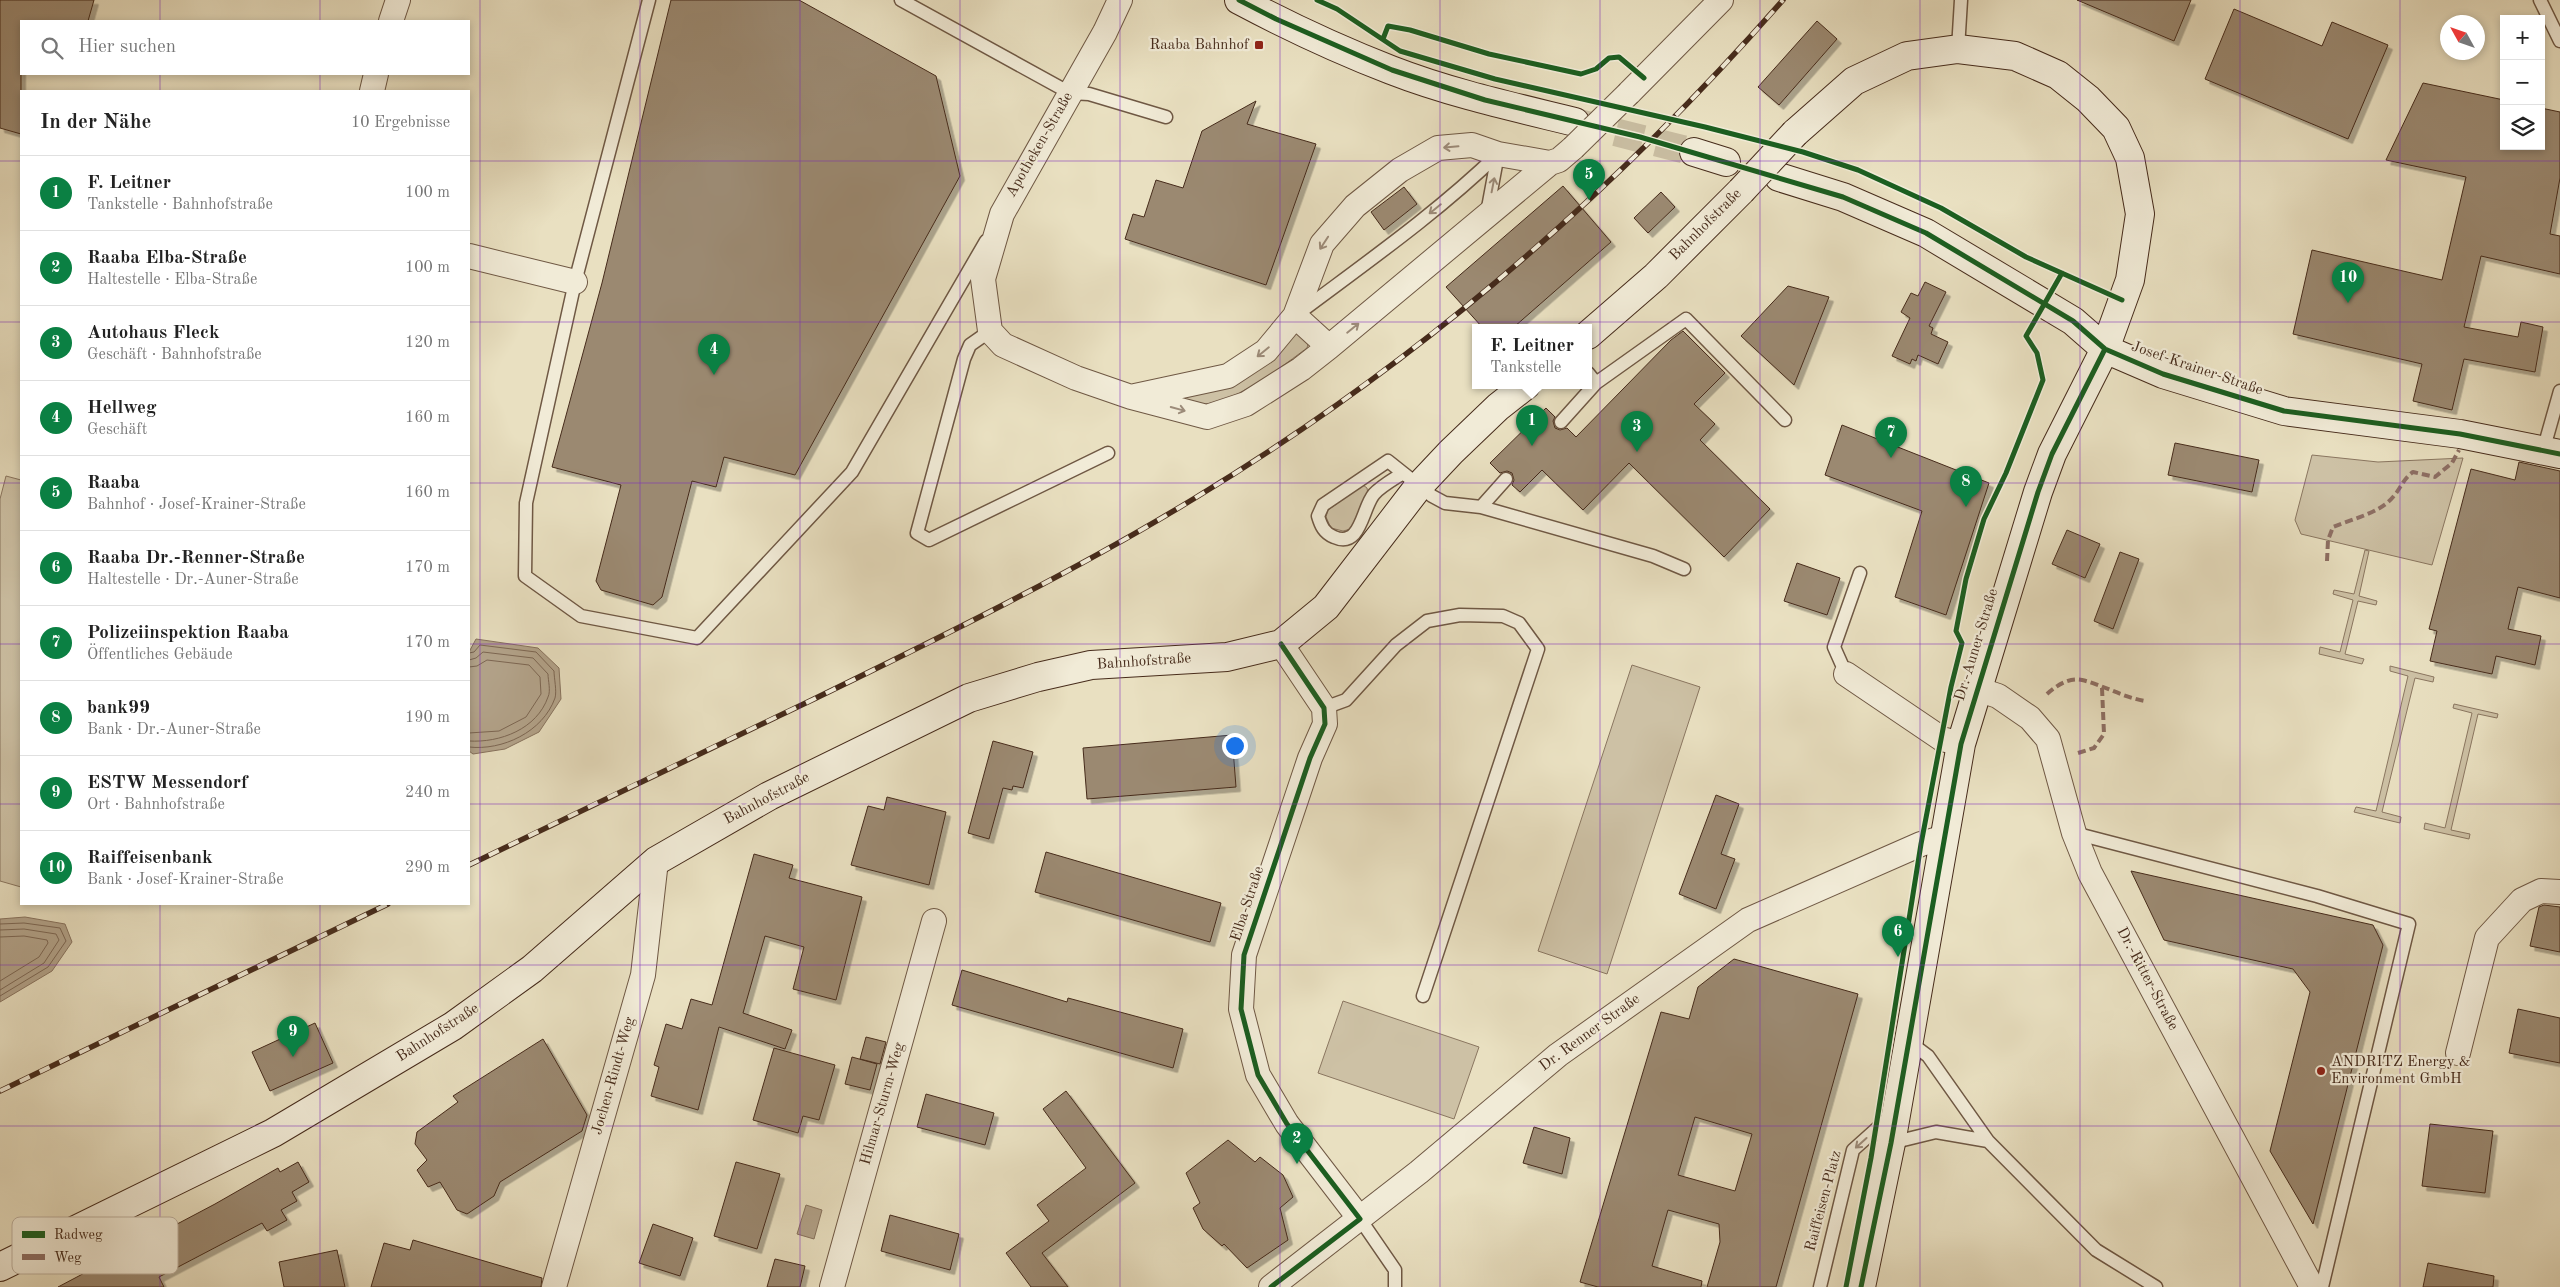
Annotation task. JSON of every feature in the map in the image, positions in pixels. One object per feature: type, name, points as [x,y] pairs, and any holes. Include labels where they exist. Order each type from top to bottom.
[{"type":"street","points":[[391,20],[398,0]]},
{"type":"street","name":"Apotheken-Straße","points":[[1002,214],[1106,32],[1120,0]]},
{"type":"street","points":[[1239,0],[1276,19],[1392,70],[1485,100],[1574,135]]},
{"type":"street","points":[[1002,214],[983,279],[990,331],[1003,345],[1076,378],[1131,397],[1207,417],[1246,404],[1301,369],[1329,347],[1550,163],[1559,160],[1574,135],[1629,93],[1721,0]]},
{"type":"street","name":"Bahnhofstraße","points":[[1592,332],[1656,276],[1741,191],[1795,133],[1854,81],[1907,56],[1958,49],[2015,56],[2058,75],[2088,99],[2116,128],[2130,158],[2140,214],[2130,280],[2105,349]]},
{"type":"street","points":[[372,90],[376,75]]},
{"type":"street","points":[[1131,397],[1228,376],[1266,351],[1295,316],[1322,244],[1355,206],[1400,170],[1438,148],[1472,145],[1498,154],[1550,163]]},
{"type":"street","points":[[1694,152],[1726,162]]},
{"type":"street","name":"Josef-Krainer-Straße","points":[[1779,177],[1843,197],[1926,234],[2073,321],[2105,349],[2163,374],[2284,411],[2460,434],[2552,452]]},
{"type":"street","points":[[470,256],[575,282]]},
{"type":"street","points":[[1295,316],[1305,322],[1329,347]]},
{"type":"street","name":"Dr.-Auner-Straße","points":[[1861,1287],[1892,1143],[1960,744],[2046,469],[2078,399],[2105,349]]},
{"type":"street","name":"Bahnhofstraße","points":[[102,1217],[273,1133],[453,1026],[532,969],[656,861],[769,796],[969,698],[1038,677],[1091,665],[1227,657],[1281,644],[1326,608],[1411,479],[1521,389]]},
{"type":"street","points":[[1281,644],[1324,708]]},
{"type":"street","points":[[1846,674],[1942,739],[1960,744]]},
{"type":"street","name":"Dr.-Ritter-Straße","points":[[1977,689],[1998,696],[2030,718],[2048,739],[2074,833],[2090,872],[2312,1287]]},
{"type":"street","name":"Elba-Straße","points":[[1324,708],[1325,724],[1301,786],[1244,955],[1241,1009],[1258,1074],[1263,1083],[1287,1124],[1360,1218]]},
{"type":"street","name":"Dr. Renner Straße","points":[[1271,1287],[1360,1218],[1558,1055],[1748,920],[1921,844],[1945,838]]},
{"type":"street","name":"Jochen-Rindt-Weg","points":[[554,1287],[643,975],[656,861]]},
{"type":"street","points":[[2458,1053],[2487,938],[2522,900],[2541,891],[2560,892]]},
{"type":"street","name":"Hilmar-Sturm-Weg","points":[[832,1287],[934,921]]},
{"type":"street","name":"Bahnhofstraße","points":[[0,1267],[12,1261]]},
{"type":"lane","points":[[575,282],[649,0]]},
{"type":"lane","points":[[901,0],[1070,93],[1089,94],[1166,117]]},
{"type":"lane","points":[[1958,49],[1961,0]]},
{"type":"lane","points":[[2540,0],[2560,41]]},
{"type":"lane","points":[[1486,216],[1498,154]]},
{"type":"lane","points":[[1295,316],[1472,179],[1498,154]]},
{"type":"lane","name":"Apotheken-Straße","points":[[575,282],[526,503],[525,576],[581,616],[697,638],[852,472],[1002,214]]},
{"type":"lane","points":[[1592,378],[1686,319],[1785,420]]},
{"type":"lane","points":[[990,331],[970,346],[964,359],[917,533],[929,540],[1108,453]]},
{"type":"lane","points":[[1561,422],[1584,389]]},
{"type":"lane","points":[[2552,452],[2560,391]]},
{"type":"lane","points":[[1411,479],[1374,494],[1355,533],[1347,538],[1339,539],[1328,535],[1321,526],[1318,516],[1323,505],[1388,461],[1445,503],[1480,507],[1653,556],[1684,568]]},
{"type":"lane","points":[[1480,507],[1506,479]]},
{"type":"lane","points":[[1846,674],[1834,647],[1860,573]]},
{"type":"lane","points":[[1324,708],[1346,700],[1396,645],[1427,621],[1460,615],[1503,616],[1519,623],[1538,649],[1423,996]]},
{"type":"lane","points":[[2074,833],[2317,896],[2409,924],[2322,1287]]},
{"type":"lane","points":[[1908,1041],[1928,1056],[1988,1141],[2096,1250],[2156,1287]]},
{"type":"lane","name":"Raiffeisen-Platz","points":[[1820,1287],[1853,1150],[1897,1110]]},
{"type":"lane","points":[[1892,1143],[1936,1132],[1988,1141]]},
{"type":"lane","points":[[1360,1218],[1395,1270],[1394,1287]]},
{"type":"shaded area","points":[[1298,327],[1309,340],[1307,348],[1265,378],[1230,397],[1213,403],[1197,404],[1184,399],[1184,395]]},
{"type":"shaded area","points":[[2312,455],[2378,462],[2463,458],[2432,565],[2301,534],[2295,520]]},
{"type":"shaded area","points":[[6,476],[20,480],[20,887],[0,881],[0,499]]},
{"type":"shaded area","points":[[1363,485],[1367,488],[1368,494],[1351,529],[1343,531],[1331,528],[1326,517],[1328,510]]},
{"type":"shaded area","points":[[2365,550],[2369,551],[2359,596],[2377,601],[2376,605],[2358,601],[2345,654],[2364,659],[2362,664],[2319,654],[2320,647],[2340,652],[2353,600],[2333,594],[2334,590],[2354,594]]},
{"type":"shaded area","points":[[1632,665],[1700,687],[1607,974],[1538,951]]},
{"type":"shaded area","points":[[2390,666],[2434,677],[2433,682],[2415,678],[2382,812],[2401,817],[2400,823],[2354,812],[2356,807],[2376,811],[2408,676],[2390,671]]},
{"type":"shaded area","points":[[2454,704],[2498,714],[2497,718],[2478,714],[2451,830],[2470,834],[2469,839],[2424,829],[2425,823],[2445,828],[2472,713],[2453,708]]},
{"type":"shaded area","points":[[1343,1001],[1479,1047],[1454,1119],[1318,1073]]},
{"type":"water","points":[[476,639],[538,648],[559,668],[561,699],[539,732],[505,749],[473,754],[470,752],[470,650]]},
{"type":"water","points":[[25,917],[65,924],[72,942],[52,971],[0,1002],[0,919]]},
{"type":"water","points":[[806,1205],[822,1210],[814,1239],[797,1234]]},
{"type":"building","points":[[0,0],[94,0],[88,20],[20,20],[20,134],[0,128]]},
{"type":"building","points":[[671,0],[799,0],[936,76],[960,176],[795,475],[724,457],[716,487],[692,481],[662,597],[653,605],[601,590],[596,581],[621,485],[552,467],[602,283]]},
{"type":"building","points":[[2077,0],[2191,0],[2174,41]]},
{"type":"building","points":[[2234,9],[2322,46],[2332,22],[2388,45],[2348,139],[2205,79]]},
{"type":"building","points":[[1817,21],[1837,39],[1779,105],[1758,87]]},
{"type":"building","points":[[2423,83],[2500,99],[2500,150],[2545,150],[2545,109],[2560,112],[2560,178],[2550,234],[2560,236],[2560,274],[2481,256],[2464,327],[2518,337],[2521,322],[2543,327],[2535,372],[2464,359],[2452,410],[2413,401],[2422,364],[2293,334],[2312,250],[2442,280],[2466,177],[2386,160]]},
{"type":"building","points":[[1256,101],[1247,124],[1316,144],[1266,285],[1125,239],[1133,214],[1144,217],[1156,180],[1183,188],[1202,131]]},
{"type":"building","points":[[1563,186],[1611,242],[1517,324],[1479,324],[1446,287]]},
{"type":"building","points":[[1404,187],[1417,204],[1384,230],[1371,212]]},
{"type":"building","points":[[1661,192],[1675,207],[1648,233],[1634,218]]},
{"type":"building","points":[[1925,282],[1946,292],[1929,326],[1933,328],[1931,334],[1948,342],[1938,364],[1918,355],[1916,361],[1912,359],[1910,364],[1892,356],[1910,318],[1901,312],[1911,293],[1918,296]]},
{"type":"building","points":[[1788,286],[1829,297],[1794,385],[1741,336]]},
{"type":"building","points":[[1683,331],[1725,373],[1694,404],[1715,424],[1700,440],[1770,509],[1724,557],[1629,463],[1583,510],[1542,470],[1520,492],[1512,485],[1514,480],[1512,473],[1507,471],[1500,473],[1490,463],[1546,408],[1555,417],[1553,421],[1555,428],[1560,430],[1567,428],[1576,437],[1671,340]]},
{"type":"building","points":[[1842,425],[1989,483],[1946,615],[1895,597],[1922,511],[1825,475]]},
{"type":"building","points":[[2175,443],[2259,460],[2252,492],[2168,475]]},
{"type":"building","points":[[2519,462],[2560,471],[2560,598],[2518,587],[2508,629],[2541,636],[2535,665],[2496,656],[2492,674],[2430,661],[2437,631],[2429,629],[2471,469],[2515,480]]},
{"type":"building","points":[[2067,530],[2100,544],[2085,578],[2052,564]]},
{"type":"building","points":[[2120,552],[2139,559],[2113,629],[2094,621]]},
{"type":"building","points":[[1797,563],[1840,578],[1827,615],[1784,601]]},
{"type":"building","points":[[1232,735],[1236,787],[1087,799],[1083,748]]},
{"type":"building","points":[[993,741],[1033,752],[1023,788],[1013,786],[1012,790],[1003,788],[989,839],[968,833]]},
{"type":"building","points":[[1716,795],[1739,804],[1721,854],[1735,859],[1716,909],[1679,894]]},
{"type":"building","points":[[887,797],[946,812],[929,885],[851,865],[868,806],[884,810]]},
{"type":"building","points":[[1046,852],[1221,903],[1210,942],[1035,892]]},
{"type":"building","points":[[754,854],[793,865],[789,878],[862,897],[836,1000],[793,989],[804,947],[765,936],[743,1013],[792,1030],[785,1049],[719,1027],[698,1110],[651,1096],[659,1067],[654,1065],[666,1024],[682,1029],[691,999],[712,1005]]},
{"type":"building","name":"ANDRITZ Energy & Environment GmbH","points":[[2131,871],[2373,925],[2383,945],[2313,1224],[2270,1151],[2310,992],[2293,969],[2164,940]]},
{"type":"building","points":[[2544,905],[2560,907],[2560,952],[2530,946],[2539,907]]},
{"type":"building","points":[[1734,959],[1858,994],[1776,1287],[1707,1287],[1720,1242],[1719,1224],[1668,1210],[1652,1266],[1702,1281],[1701,1287],[1598,1287],[1580,1282],[1661,1012],[1689,1019],[1698,987]],"holes":[[[1695,1117],[1752,1134],[1735,1191],[1678,1175]]]},
{"type":"building","points":[[962,970],[1067,1002],[1068,998],[1183,1029],[1173,1068],[952,1005]]},
{"type":"building","points":[[2518,1009],[2560,1018],[2560,1063],[2509,1053]]},
{"type":"building","points":[[315,1023],[333,1063],[270,1091],[252,1052]]},
{"type":"building","points":[[866,1037],[886,1042],[880,1064],[860,1059]]},
{"type":"building","points":[[543,1039],[587,1115],[582,1131],[500,1182],[494,1196],[467,1214],[457,1210],[440,1182],[428,1187],[417,1170],[427,1160],[415,1144],[417,1132],[458,1102],[453,1096]]},
{"type":"building","points":[[774,1048],[835,1065],[819,1120],[803,1116],[798,1133],[753,1120]]},
{"type":"building","points":[[852,1057],[877,1064],[870,1090],[845,1084]]},
{"type":"building","points":[[1066,1091],[1135,1183],[1042,1253],[1068,1287],[1031,1287],[1006,1253],[1049,1221],[1037,1205],[1086,1168],[1043,1109]]},
{"type":"building","points":[[926,1094],[994,1113],[985,1145],[917,1127]]},
{"type":"building","points":[[2430,1124],[2493,1131],[2485,1193],[2422,1186]]},
{"type":"building","points":[[1534,1127],[1570,1138],[1562,1174],[1523,1163]]},
{"type":"building","points":[[1228,1140],[1255,1162],[1260,1157],[1283,1175],[1293,1197],[1280,1208],[1288,1240],[1247,1268],[1224,1244],[1222,1246],[1203,1229],[1193,1208],[1200,1203],[1186,1173]]},
{"type":"building","points":[[298,1162],[309,1182],[292,1192],[297,1201],[281,1210],[287,1220],[267,1231],[262,1223],[178,1267],[178,1224],[278,1168],[280,1172]]},
{"type":"building","points":[[736,1162],[780,1174],[757,1249],[714,1236]]},
{"type":"building","points":[[890,1215],[959,1234],[950,1270],[881,1251]]},
{"type":"building","points":[[653,1224],[693,1238],[680,1276],[639,1263]]},
{"type":"building","points":[[413,1240],[542,1278],[541,1287],[371,1287],[384,1243],[410,1250]]},
{"type":"building","points":[[337,1250],[345,1287],[284,1287],[279,1262]]},
{"type":"building","points":[[775,1259],[805,1266],[800,1287],[767,1287]]},
{"type":"building","points":[[2428,1263],[2494,1276],[2493,1287],[2423,1287]]},
{"type":"building","points":[[83,1274],[165,1274],[159,1277],[164,1287],[58,1287]]},
{"type":"tunnel","points":[[1575,122],[1694,152]]},
{"type":"railway","points":[[470,865],[911,652],[1007,603],[1149,526],[1277,446],[1356,391],[1433,333],[1508,272],[1581,207],[1650,141],[1718,72],[1783,0]]},
{"type":"railway","points":[[0,1091],[386,905]]},
{"type":"marked path","points":[[2327,561],[2328,540],[2333,527],[2365,515],[2387,503],[2413,472],[2435,477],[2452,463],[2459,450]]},
{"type":"marked path","points":[[2047,694],[2063,683],[2077,679],[2145,701]]},
{"type":"marked path","points":[[2078,753],[2094,748],[2104,734],[2102,688]]},
{"type":"cycle path","points":[[1239,0],[1276,19],[1392,70],[1485,100],[1640,137],[1843,197],[1926,233],[2073,321],[2105,349],[2163,374],[2284,411],[2460,434],[2560,454]]},
{"type":"cycle path","points":[[1317,0],[1337,9],[1400,51],[1495,79],[1705,127],[1803,152],[1858,170],[1941,208],[2026,257],[2122,300]]},
{"type":"cycle path","points":[[1383,39],[1388,26],[1410,30],[1489,54],[1581,74],[1596,69],[1609,58],[1619,57],[1644,78]]},
{"type":"cycle path","points":[[1846,1287],[1871,1158],[1921,844],[1951,687],[1962,643],[1956,631],[1966,579],[1984,519],[2006,473],[2043,380],[2037,353],[2026,336],[2062,273]]},
{"type":"cycle path","points":[[1861,1287],[1891,1143],[1961,744],[2038,492],[2052,454],[2105,349]]},
{"type":"cycle path","points":[[1271,1287],[1360,1219],[1287,1124],[1258,1075],[1241,1009],[1244,955],[1310,758],[1325,724],[1324,708],[1281,644]]},
{"type":"place","name":"Raaba Bahnhof","points":[[1259,45]]},
{"type":"place","name":"Raaba","points":[[1589,200]]},
{"type":"place","name":"Raiffeisenbank","points":[[2348,303]]},
{"type":"place","name":"Hellweg","points":[[714,375]]},
{"type":"place","name":"F. Leitner","points":[[1532,446]]},
{"type":"place","name":"Autohaus Fleck","points":[[1637,452]]},
{"type":"place","name":"Polizeiinspektion Raaba","points":[[1891,458]]},
{"type":"place","name":"bank99","points":[[1966,507]]},
{"type":"place","name":"Raaba Dr.-Renner-Straße","points":[[1898,957]]},
{"type":"place","name":"ESTW Messendorf","points":[[293,1057]]},
{"type":"place","name":"ANDRITZ Energy & Environment GmbH","points":[[2321,1071]]},
{"type":"place","name":"Raaba Elba-Straße","points":[[1297,1164]]}]
